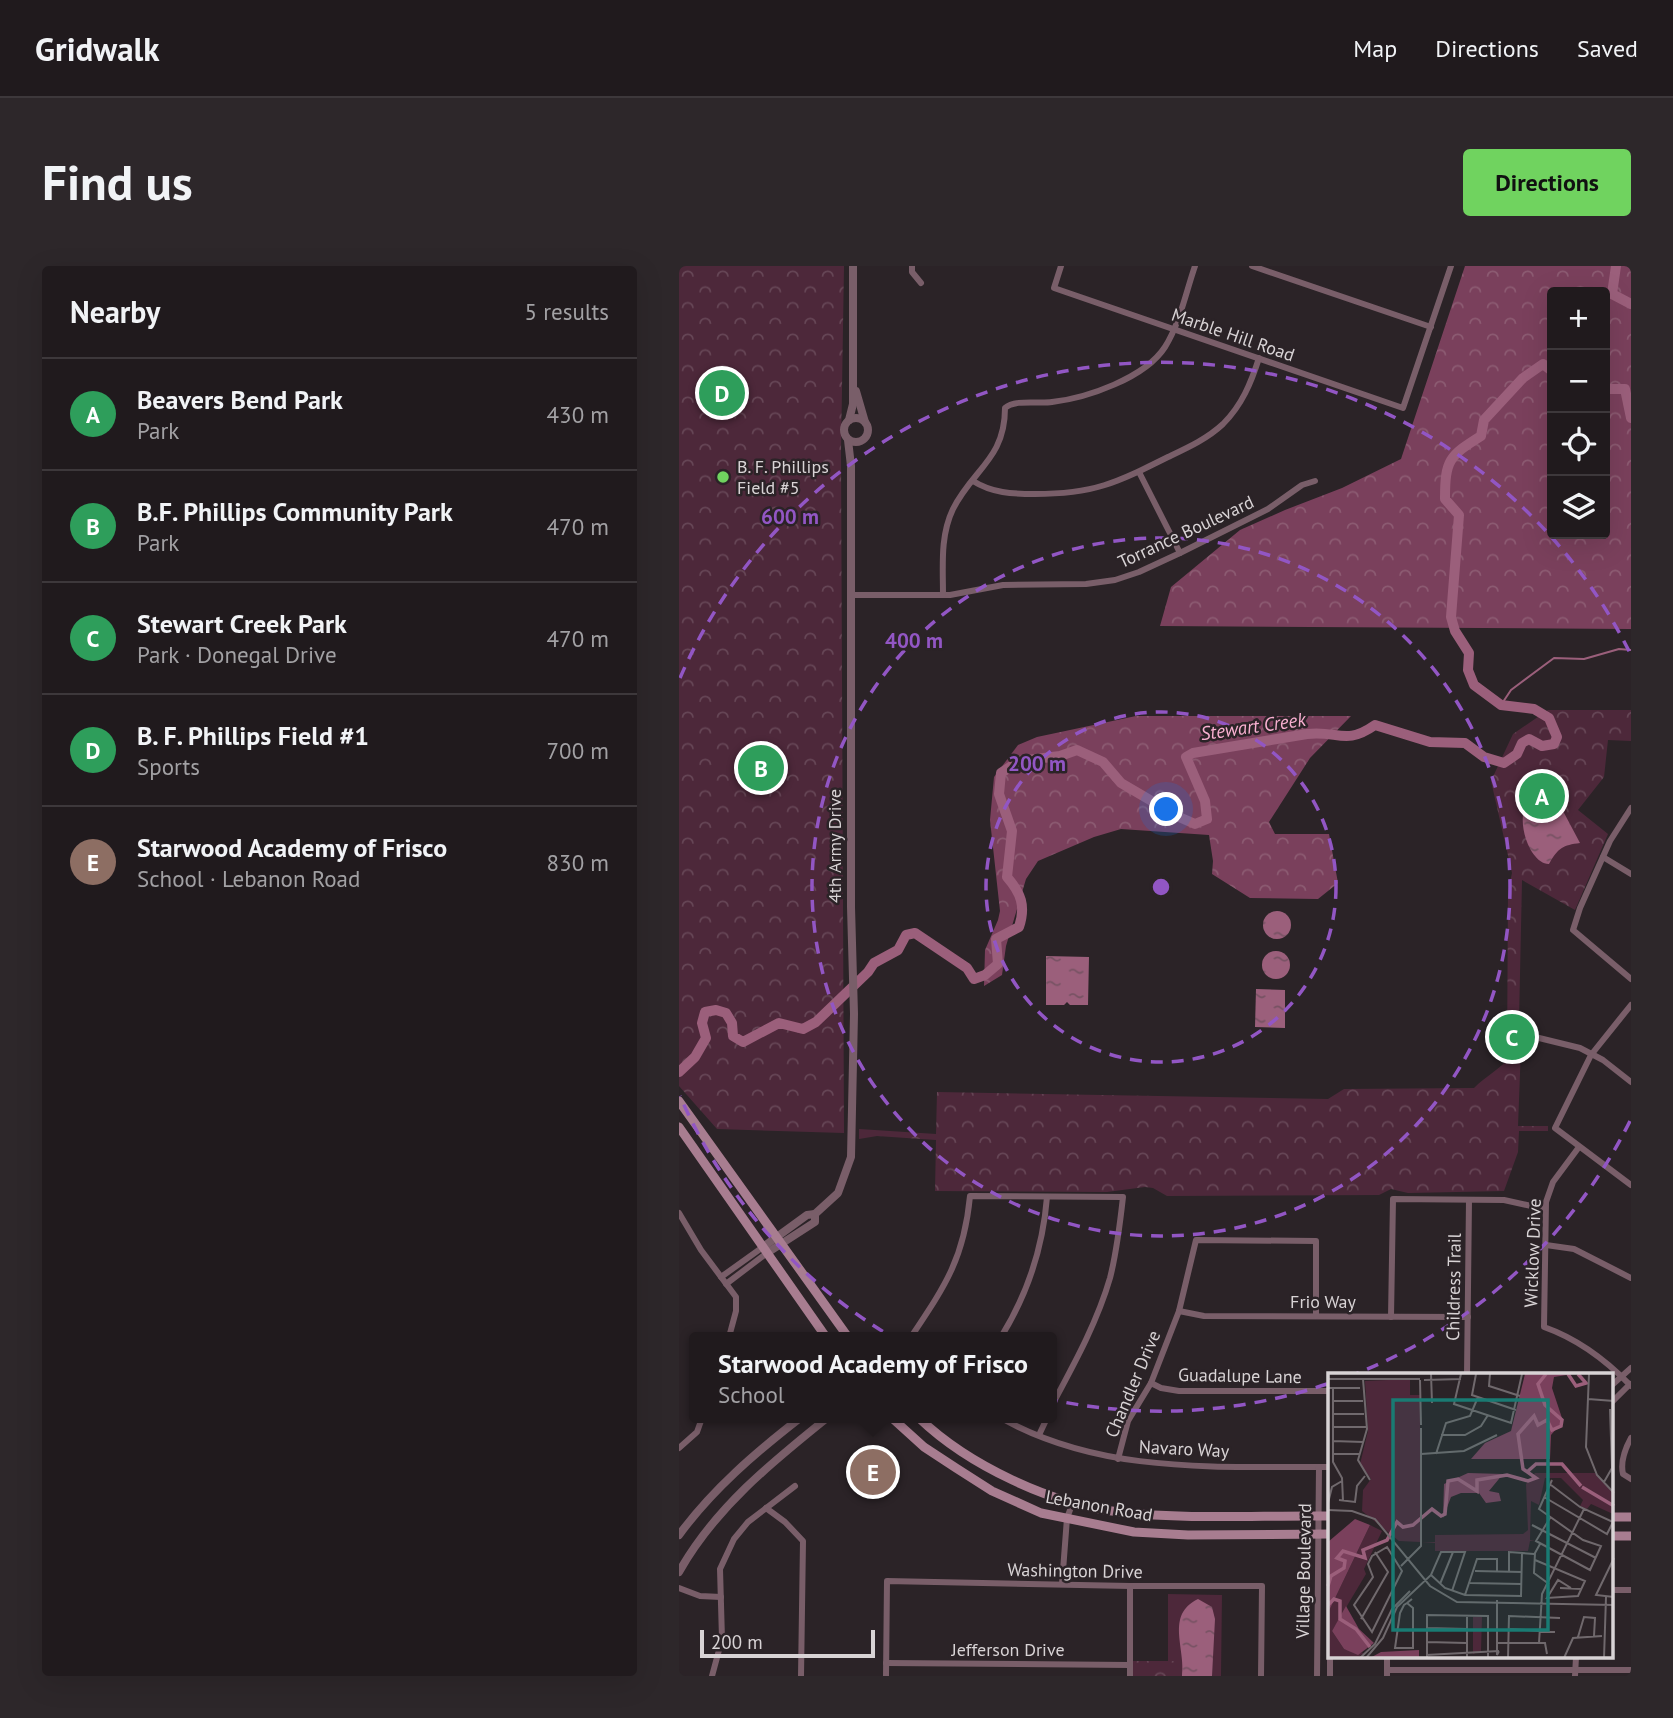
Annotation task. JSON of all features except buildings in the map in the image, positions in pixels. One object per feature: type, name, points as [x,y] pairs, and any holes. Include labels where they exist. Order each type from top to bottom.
[{"type":"main road","points":[[679,1101],[845,1332]]},
{"type":"main road","points":[[679,1127],[822,1332]]},
{"type":"main road","name":"Lebanon Road","points":[[897,1423],[924,1447],[974,1480],[1011,1501],[1041,1513],[1134,1532],[1188,1535],[1328,1534]]},
{"type":"main road","name":"Lebanon Road","points":[[926,1423],[983,1464],[1011,1479],[1073,1502],[1118,1512],[1149,1514],[1328,1516]]},
{"type":"main road","points":[[974,1480],[983,1464]]},
{"type":"main road","points":[[1613,1517],[1631,1517]]},
{"type":"main road","points":[[1613,1536],[1631,1536]]},
{"type":"street","name":"4th Army Drive","points":[[721,1277],[780,1239],[815,1222],[815,1214],[838,1193],[849,1166],[853,1054],[852,466],[843,428],[852,412],[853,266]]},
{"type":"street","points":[[912,266],[912,272],[921,283]]},
{"type":"street","name":"Marble Hill Road","points":[[1061,266],[1054,288],[1403,408],[1431,327]]},
{"type":"street","points":[[943,596],[946,528],[957,502],[997,447],[1003,431],[1005,408],[1008,405],[1063,400],[1104,388],[1151,363],[1165,346],[1173,329],[1195,266]]},
{"type":"street","points":[[1252,266],[1431,327],[1451,266]]},
{"type":"street","points":[[973,481],[1005,493],[1065,494],[1102,488],[1195,444],[1220,427],[1244,395],[1259,358]]},
{"type":"street","name":"4th Army Drive","points":[[852,466],[861,441],[868,432],[853,385]]},
{"type":"street","points":[[849,420],[856,418],[865,422]]},
{"type":"street","points":[[848,440],[861,441]]},
{"type":"street","points":[[1139,471],[1180,553]]},
{"type":"street","name":"Torrance Boulevard","points":[[851,595],[943,596],[1003,585],[1106,582],[1139,572],[1180,553],[1268,509],[1302,485],[1315,481]]},
{"type":"street","points":[[1631,808],[1618,826],[1603,857],[1573,930],[1631,979]]},
{"type":"street","points":[[1603,857],[1631,874]]},
{"type":"street","points":[[1631,1005],[1591,1055],[1555,1128],[1631,1185]]},
{"type":"street","points":[[1530,1032],[1535,1037],[1580,1048],[1603,1060],[1631,1082]]},
{"type":"street","name":"Wicklow Drive","points":[[1579,1147],[1553,1182],[1545,1209],[1544,1327],[1603,1359],[1622,1376]]},
{"type":"street","points":[[914,1332],[952,1270],[965,1238],[970,1196],[1123,1197],[1114,1261],[1101,1305],[1057,1398]]},
{"type":"street","points":[[1004,1332],[1018,1308],[1036,1261],[1045,1222],[1047,1197]]},
{"type":"street","points":[[1391,1317],[1392,1199],[1514,1201],[1545,1209]]},
{"type":"street","name":"Childress Trail","points":[[1467,1373],[1469,1200]]},
{"type":"street","points":[[679,1213],[736,1297],[736,1311],[730,1332]]},
{"type":"street","name":"Chandler Drive","points":[[1118,1459],[1128,1421],[1151,1384],[1179,1311],[1196,1240],[1315,1241],[1316,1316]]},
{"type":"street","points":[[1546,1245],[1574,1249],[1631,1278]]},
{"type":"street","name":"4th Army Drive","points":[[726,1284],[765,1250]]},
{"type":"street","name":"Frio Way","points":[[1179,1311],[1204,1316],[1468,1317]]},
{"type":"street","points":[[1613,1384],[1631,1368]]},
{"type":"street","points":[[1613,1401],[1630,1385],[1622,1376]]},
{"type":"street","name":"Guadalupe Lane","points":[[1151,1384],[1179,1391],[1328,1391]]},
{"type":"street","points":[[679,1448],[697,1432],[700,1423]]},
{"type":"street","points":[[679,1535],[712,1493],[794,1423]]},
{"type":"street","points":[[679,1572],[702,1534],[730,1501],[821,1423]]},
{"type":"street","name":"Navaro Way","points":[[1012,1423],[1085,1451],[1168,1466],[1328,1467]]},
{"type":"street","points":[[1039,1435],[1045,1423]]},
{"type":"street","points":[[1631,1438],[1624,1454],[1622,1472],[1631,1479]]},
{"type":"street","points":[[747,1461],[760,1475]]},
{"type":"street","name":"Village Boulevard","points":[[1317,1676],[1319,1467]]},
{"type":"street","points":[[712,1676],[722,1639],[720,1569],[734,1539],[748,1522],[795,1486]]},
{"type":"street","points":[[1062,1584],[1067,1518],[1073,1502]]},
{"type":"street","points":[[766,1508],[785,1522],[803,1541],[801,1676]]},
{"type":"street","points":[[1317,1571],[1328,1571]]},
{"type":"street","name":"Washington Drive","points":[[886,1663],[887,1581],[1262,1586],[1261,1676]]},
{"type":"street","points":[[1130,1586],[1130,1676]]},
{"type":"street","points":[[679,1588],[701,1596],[721,1597]]},
{"type":"street","points":[[1613,1590],[1631,1590]]},
{"type":"street","name":"Village Boulevard","points":[[1330,1658],[1330,1676]]},
{"type":"street","points":[[886,1663],[886,1676]]},
{"type":"street","name":"Jefferson Drive","points":[[886,1663],[1130,1665]]},
{"type":"street","points":[[1387,1673],[1576,1674],[1631,1670]]},
{"type":"green space","points":[[679,266],[844,266],[841,450],[844,1133],[717,1129],[679,1086]]},
{"type":"green space","points":[[1465,266],[1631,266],[1631,629],[1160,626],[1171,587],[1240,530],[1342,488],[1401,459]]},
{"type":"green space","points":[[1548,710],[1631,710],[1631,741],[1608,740],[1604,777],[1578,810],[1608,834],[1575,910],[1522,880],[1519,1021],[1515,1031],[1521,1047],[1518,1126],[1548,1126],[1548,1131],[1519,1131],[1518,1152],[1504,1191],[1408,1193],[1391,1189],[1379,1195],[1167,1196],[1153,1188],[1145,1187],[1107,1192],[935,1191],[936,1140],[877,1136],[859,1139],[859,1129],[936,1134],[937,1092],[1328,1099],[1344,1089],[1474,1088],[1507,1060],[1508,892],[1512,873],[1491,781],[1513,734]]},
{"type":"green space","points":[[1136,716],[1351,716],[1310,758],[1269,822],[1275,834],[1329,834],[1338,883],[1318,899],[1250,898],[1212,874],[1209,835],[1121,829],[1094,837],[1038,861],[1026,879],[1006,946],[1002,975],[984,986],[985,950],[1000,911],[990,820],[994,777],[1018,745],[1037,737]]},
{"type":"green space","points":[[1168,1594],[1222,1595],[1221,1676],[1178,1676],[1178,1661],[1168,1661]]},
{"type":"green space","points":[[1133,1661],[1178,1661],[1178,1676],[1133,1676]]},
{"type":"water","points":[[1557,786],[1562,790],[1563,811],[1580,843],[1562,848],[1549,864],[1540,861],[1526,840],[1524,811],[1529,798],[1540,789]]},
{"type":"water","points":[[1277,911],[1287,915],[1291,925],[1287,935],[1277,939],[1267,935],[1263,925],[1267,915]]},
{"type":"water","points":[[1276,951],[1286,955],[1290,965],[1286,975],[1276,979],[1266,975],[1262,965],[1266,955]]},
{"type":"water","points":[[1046,956],[1089,957],[1088,1005],[1070,1005],[1067,1002],[1064,1005],[1046,1005]]},
{"type":"water","points":[[1256,989],[1285,990],[1285,1028],[1255,1027]]},
{"type":"water","points":[[1198,1599],[1212,1607],[1215,1619],[1212,1676],[1182,1676],[1179,1623],[1188,1606]]},
{"type":"waterway","name":"Stewart Creek","points":[[1616,266],[1612,294],[1631,304]]},
{"type":"waterway","name":"Stewart Creek","points":[[679,1072],[695,1057],[706,1038],[702,1023],[705,1012],[716,1010],[726,1013],[732,1023],[733,1036],[743,1042],[779,1023],[803,1029],[816,1022],[874,963],[898,950],[906,935],[915,933],[967,968],[974,979],[985,975],[998,964],[996,939],[1019,927],[1022,913],[1019,894],[1007,877],[1012,831],[999,794],[1001,773],[1019,761],[1060,756],[1077,750],[1103,762],[1121,783],[1195,824],[1207,819],[1205,801],[1186,757],[1193,753],[1307,734],[1356,735],[1375,725],[1430,742],[1465,743],[1484,757],[1504,763],[1517,754],[1522,743],[1529,739],[1542,746],[1554,744],[1557,737],[1549,718],[1534,709],[1501,705],[1474,685],[1468,670],[1469,653],[1455,631],[1451,617],[1459,515],[1445,499],[1446,476],[1451,460],[1481,436],[1484,420],[1523,378],[1543,364],[1547,367]]},
{"type":"waterway","name":"Stewart Creek","points":[[1610,389],[1625,389],[1631,418]]},
{"type":"waterway","points":[[1501,705],[1511,690],[1554,658],[1584,659],[1619,649],[1631,650]]},
{"type":"place","name":"B. F. Phillips Field #1","points":[[722,393]]},
{"type":"place","name":"B. F. Phillips Field #5","points":[[723,477]]},
{"type":"place","name":"B.F. Phillips Community Park","points":[[761,768]]},
{"type":"place","name":"Beavers Bend Park","points":[[1542,796]]},
{"type":"place","name":"Stewart Creek Park","points":[[1512,1037]]},
{"type":"place","name":"Starwood Academy of Frisco","points":[[873,1472]]}]
